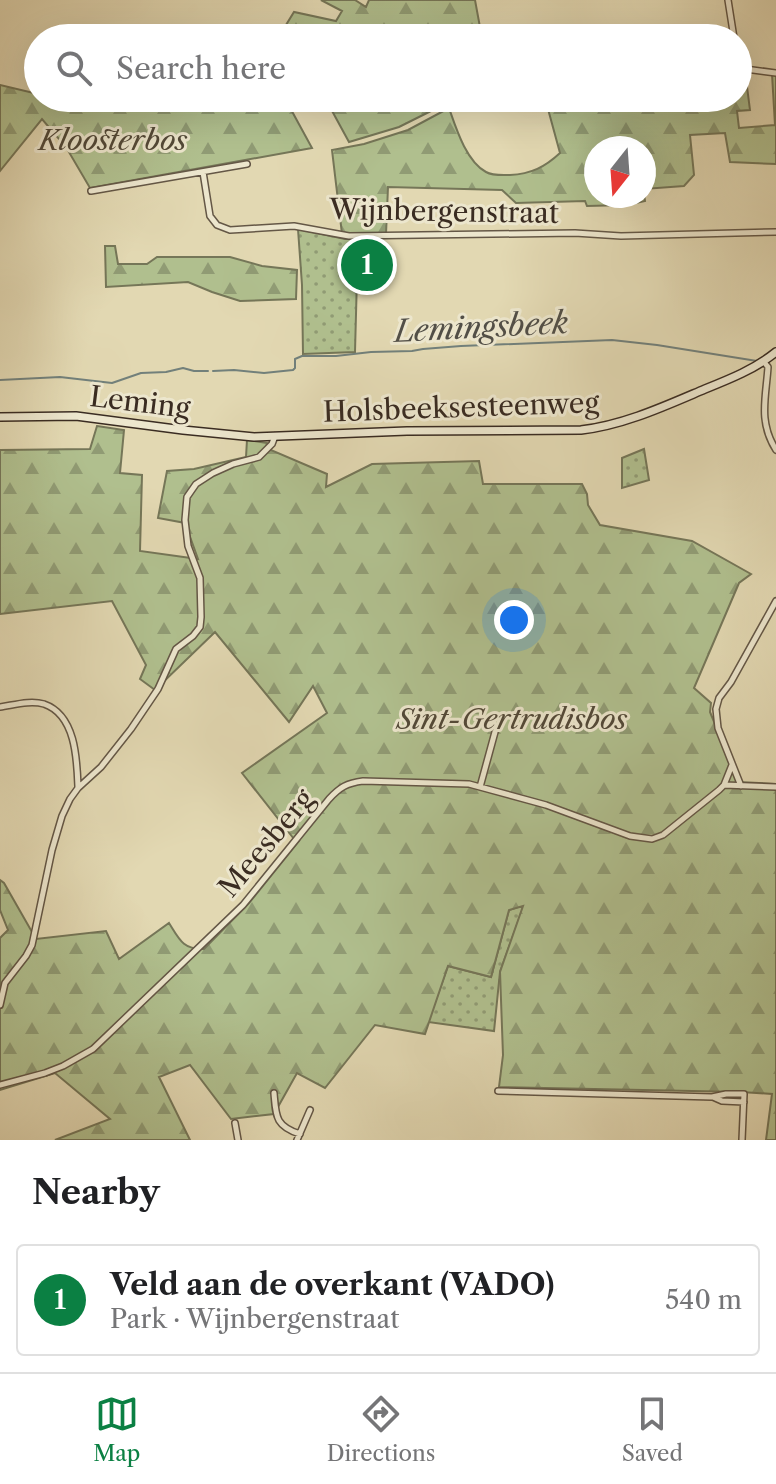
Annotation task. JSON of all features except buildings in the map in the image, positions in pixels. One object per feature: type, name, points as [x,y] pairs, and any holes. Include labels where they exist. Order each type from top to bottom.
[{"type":"street","points":[[728,0],[732,24]]},
{"type":"street","points":[[752,70],[776,73]]},
{"type":"street","points":[[91,191],[247,164]]},
{"type":"street","name":"Wijnbergenstraat","points":[[203,172],[210,216],[217,225],[230,230],[294,226],[349,236],[575,233],[621,236],[776,232]]},
{"type":"street","name":"Holsbeeksesteenweg","points":[[275,436],[593,428],[663,407],[752,369],[776,352]]},
{"type":"street","points":[[764,362],[768,367],[764,421],[776,450]]},
{"type":"street","points":[[765,397],[776,398]]},
{"type":"street","name":"Leming","points":[[0,417],[76,416],[183,430],[275,436]]},
{"type":"street","points":[[0,1005],[5,983],[32,945],[57,833],[70,799],[131,729],[162,681],[176,649],[197,631],[201,617],[200,578],[188,546],[184,513],[187,497],[203,478],[224,467],[259,457],[272,444],[275,436]]},
{"type":"street","points":[[741,786],[720,734],[715,715],[717,704],[776,601]]},
{"type":"street","points":[[0,707],[34,703],[56,710],[72,737],[78,788]]},
{"type":"street","points":[[480,787],[495,732]]},
{"type":"street","points":[[732,765],[724,785],[776,787]]},
{"type":"street","name":"Meesberg","points":[[0,1085],[45,1073],[93,1049],[243,905],[339,788],[346,784],[363,781],[459,783],[546,805],[643,839],[658,837],[724,785]]},
{"type":"street","points":[[498,1091],[712,1097],[722,1101],[744,1102],[742,1140]]},
{"type":"street","points":[[274,1093],[278,1121],[298,1137],[310,1110]]},
{"type":"street","points":[[235,1123],[238,1140]]},
{"type":"green space","points":[[321,0],[355,0],[366,7],[369,0],[475,0],[479,24],[287,24],[294,12],[336,21],[342,11]]},
{"type":"green space","points":[[772,74],[776,75],[776,164],[730,162],[725,133],[690,135],[694,175],[684,186],[656,188],[656,136],[584,136],[584,201],[516,203],[502,190],[388,187],[386,234],[342,234],[332,150],[408,130],[442,112],[451,112],[473,160],[486,172],[510,175],[543,166],[560,153],[549,112],[737,112],[739,128],[775,125]]},
{"type":"green space","name":"Kloosterbos","points":[[0,85],[24,91],[24,112],[292,112],[312,148],[90,188],[66,147],[42,119],[0,171]]},
{"type":"green space","points":[[333,112],[429,112],[399,127],[349,142]]},
{"type":"green space","points":[[298,229],[358,239],[355,352],[303,354]]},
{"type":"green space","points":[[377,238],[375,292],[357,292],[358,239]]},
{"type":"green space","points":[[105,246],[115,246],[118,264],[147,264],[157,257],[230,257],[262,266],[297,270],[296,299],[240,301],[188,282],[106,287]]},
{"type":"green space","name":"Sint-Gertrudisbos","points":[[97,426],[124,430],[120,473],[142,475],[140,551],[198,559],[185,523],[158,518],[167,471],[194,469],[246,457],[247,440],[267,443],[266,448],[327,474],[326,487],[372,464],[479,461],[483,484],[582,484],[588,505],[600,525],[692,541],[751,574],[739,583],[694,688],[711,703],[710,712],[739,782],[776,784],[776,1140],[766,1140],[772,1094],[499,1087],[503,1055],[500,972],[523,906],[509,910],[491,977],[448,966],[425,1034],[375,1025],[325,1088],[297,1073],[274,1114],[231,1119],[190,1065],[159,1077],[190,1140],[55,1140],[110,1119],[55,1073],[0,1090],[0,938],[8,930],[0,910],[0,880],[36,939],[106,931],[119,959],[169,923],[186,945],[204,949],[249,903],[299,841],[294,839],[242,773],[327,713],[313,686],[289,722],[215,632],[155,690],[140,679],[146,665],[112,601],[0,614],[0,450],[90,449]]},
{"type":"green space","points":[[644,449],[649,480],[622,488],[622,458]]},
{"type":"green space","points":[[524,905],[500,972],[494,1031],[428,1022],[448,966],[491,977],[509,910]]},
{"type":"waterway","name":"Lemingsbeek","points":[[213,371],[264,373],[293,370],[295,359],[302,356],[612,340],[757,361]]},
{"type":"waterway","name":"Lemingsbeek","points":[[0,380],[60,377],[112,383],[141,373],[183,368],[208,371]]},
{"type":"place","name":"Veld aan de overkant (VADO)","points":[[367,265]]}]
